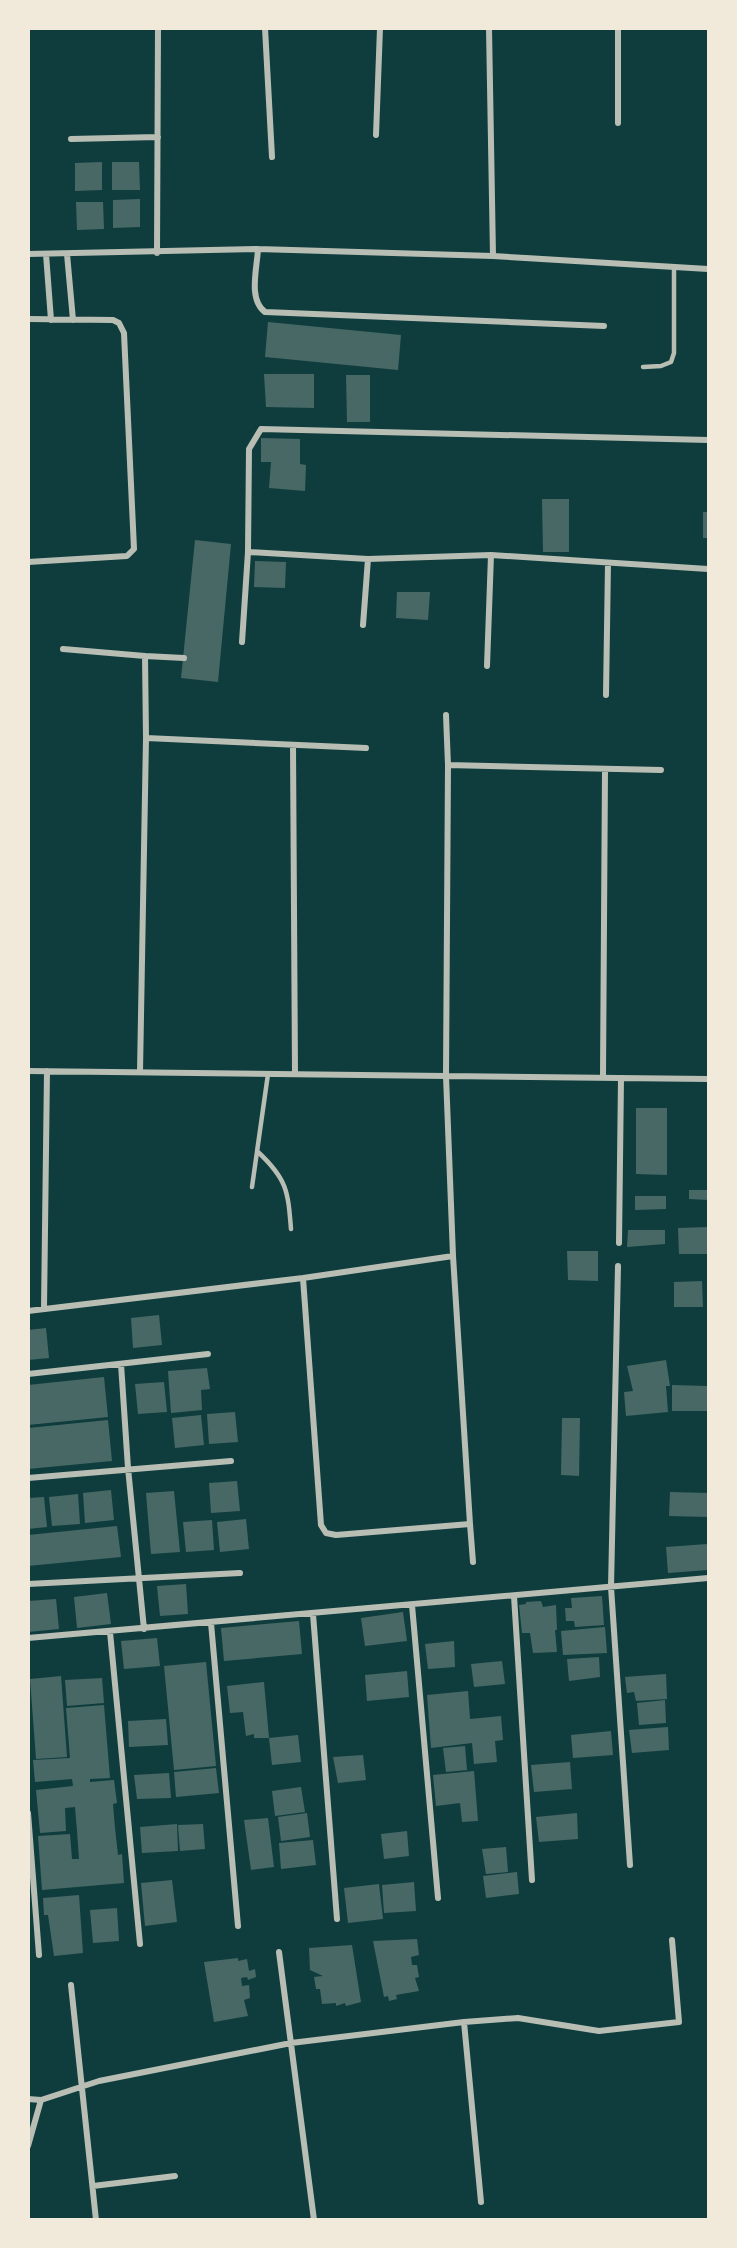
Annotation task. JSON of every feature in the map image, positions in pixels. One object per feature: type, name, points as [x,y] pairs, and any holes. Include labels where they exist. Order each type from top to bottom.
[{"type":"street","points":[[157,253],[158,28]]},
{"type":"street","points":[[265,28],[272,157]]},
{"type":"street","points":[[376,135],[380,28]]},
{"type":"street","points":[[489,28],[493,256]]},
{"type":"street","points":[[618,28],[618,123]]},
{"type":"street","points":[[71,139],[158,137]]},
{"type":"street","points":[[258,249],[255,299],[258,307],[265,312],[604,326]]},
{"type":"street","points":[[28,254],[157,253],[258,249],[493,256],[708,269]]},
{"type":"street","points":[[46,254],[51,320]]},
{"type":"street","points":[[67,254],[73,320]]},
{"type":"street","points":[[28,319],[113,320],[119,323],[124,333],[134,549],[127,556],[28,562]]},
{"type":"street","points":[[242,642],[248,552],[249,449],[261,429],[708,440]]},
{"type":"street","points":[[248,552],[368,559],[490,555],[708,569]]},
{"type":"street","points":[[487,666],[490,555]]},
{"type":"street","points":[[363,625],[368,559]]},
{"type":"street","points":[[606,695],[608,563]]},
{"type":"street","points":[[63,649],[184,658]]},
{"type":"street","points":[[140,1072],[146,738],[145,656]]},
{"type":"street","points":[[447,715],[446,1076],[453,1256],[473,1562]]},
{"type":"street","points":[[146,738],[366,748]]},
{"type":"street","points":[[293,745],[295,1074]]},
{"type":"street","points":[[448,765],[661,770]]},
{"type":"street","points":[[603,1077],[605,769]]},
{"type":"street","points":[[28,1071],[708,1079]]},
{"type":"street","points":[[44,1309],[47,1071]]},
{"type":"street","points":[[619,1243],[621,1078]]},
{"type":"street","points":[[28,1311],[303,1278],[453,1256]]},
{"type":"street","points":[[618,1266],[611,1587],[630,1865]]},
{"type":"street","points":[[303,1278],[321,1525],[326,1533],[470,1524]]},
{"type":"street","points":[[28,1374],[208,1354]]},
{"type":"street","points":[[121,1364],[128,1468],[144,1629]]},
{"type":"street","points":[[28,1478],[231,1461]]},
{"type":"street","points":[[28,1584],[240,1573]]},
{"type":"street","points":[[28,1638],[708,1578]]},
{"type":"street","points":[[514,1596],[532,1881]]},
{"type":"street","points":[[412,1605],[438,1898]]},
{"type":"street","points":[[313,1614],[337,1919]]},
{"type":"street","points":[[211,1623],[238,1926]]},
{"type":"street","points":[[110,1632],[140,1944]]},
{"type":"street","points":[[28,1813],[39,1955]]},
{"type":"street","points":[[28,2099],[41,2100],[99,2081],[291,2043],[464,2022],[518,2018],[599,2031],[679,2022],[672,1940]]},
{"type":"street","points":[[279,1952],[314,2220]]},
{"type":"street","points":[[71,1985],[96,2220]]},
{"type":"street","points":[[464,2022],[481,2202]]},
{"type":"street","points":[[28,2146],[41,2100]]},
{"type":"street","points":[[93,2187],[175,2176]]},
{"type":"lane","points":[[643,367],[661,366],[671,362],[674,353],[674,267]]},
{"type":"lane","points":[[252,1187],[268,1074]]},
{"type":"lane","points":[[258,1152],[280,1177],[288,1195],[291,1229]]},
{"type":"building","points":[[102,162],[102,190],[75,191],[75,163]]},
{"type":"building","points":[[112,162],[139,162],[140,190],[112,190]]},
{"type":"building","points":[[140,199],[140,227],[113,228],[113,200]]},
{"type":"building","points":[[76,202],[103,202],[104,229],[77,230]]},
{"type":"building","points":[[268,322],[401,335],[398,370],[265,357]]},
{"type":"building","points":[[264,374],[314,374],[314,408],[266,407]]},
{"type":"building","points":[[346,375],[370,375],[370,422],[347,422]]},
{"type":"building","points":[[261,438],[300,439],[300,464],[306,465],[305,491],[269,488],[271,462],[261,462]]},
{"type":"building","points":[[542,499],[569,499],[569,552],[543,552]]},
{"type":"building","points":[[703,512],[708,512],[708,538],[703,538]]},
{"type":"building","points":[[195,540],[231,544],[218,682],[181,678]]},
{"type":"building","points":[[255,561],[286,562],[285,588],[254,587]]},
{"type":"building","points":[[397,592],[430,592],[428,620],[396,618]]},
{"type":"building","points":[[636,1108],[667,1108],[667,1175],[636,1174]]},
{"type":"building","points":[[689,1190],[708,1190],[708,1200],[689,1199]]},
{"type":"building","points":[[635,1196],[666,1196],[666,1209],[635,1210]]},
{"type":"building","points":[[708,1227],[708,1254],[679,1254],[678,1228]]},
{"type":"building","points":[[628,1230],[665,1230],[665,1244],[627,1247]]},
{"type":"building","points":[[567,1251],[598,1251],[598,1281],[568,1280]]},
{"type":"building","points":[[702,1281],[703,1307],[674,1307],[674,1282]]},
{"type":"building","points":[[159,1315],[162,1345],[133,1348],[131,1318]]},
{"type":"building","points":[[46,1328],[49,1358],[28,1360],[28,1330]]},
{"type":"building","points":[[666,1360],[670,1386],[666,1386],[668,1412],[626,1416],[624,1392],[633,1391],[627,1366]]},
{"type":"building","points":[[207,1368],[210,1389],[201,1390],[202,1410],[171,1413],[168,1371]]},
{"type":"building","points":[[104,1377],[108,1417],[28,1425],[28,1385]]},
{"type":"building","points":[[164,1382],[167,1412],[138,1414],[135,1384]]},
{"type":"building","points":[[672,1385],[708,1386],[708,1411],[672,1411]]},
{"type":"building","points":[[235,1412],[238,1442],[209,1444],[207,1414]]},
{"type":"building","points":[[201,1415],[204,1445],[175,1448],[172,1418]]},
{"type":"building","points":[[562,1418],[580,1418],[579,1476],[561,1475]]},
{"type":"building","points":[[108,1420],[112,1461],[28,1469],[28,1428]]},
{"type":"building","points":[[237,1481],[240,1511],[211,1513],[209,1483]]},
{"type":"building","points":[[111,1490],[114,1520],[85,1523],[83,1493]]},
{"type":"building","points":[[174,1491],[180,1552],[151,1554],[146,1493]]},
{"type":"building","points":[[670,1492],[708,1493],[708,1517],[669,1516]]},
{"type":"building","points":[[78,1494],[80,1524],[52,1526],[49,1497]]},
{"type":"building","points":[[44,1497],[47,1527],[28,1529],[28,1498]]},
{"type":"building","points":[[246,1519],[249,1549],[220,1552],[217,1522]]},
{"type":"building","points":[[212,1520],[214,1550],[186,1552],[183,1522]]},
{"type":"building","points":[[117,1526],[121,1557],[28,1566],[28,1535]]},
{"type":"building","points":[[707,1544],[708,1570],[668,1573],[666,1547]]},
{"type":"building","points":[[186,1584],[188,1614],[160,1616],[157,1586]]},
{"type":"building","points":[[107,1593],[111,1624],[77,1628],[74,1597]]},
{"type":"building","points":[[602,1596],[604,1625],[575,1627],[574,1621],[566,1621],[565,1608],[572,1608],[571,1598]]},
{"type":"building","points":[[56,1599],[59,1629],[28,1632],[28,1601]]},
{"type":"building","points":[[541,1601],[543,1607],[556,1605],[557,1652],[533,1653],[530,1633],[522,1633],[519,1605]]},
{"type":"building","points":[[403,1612],[407,1641],[365,1646],[361,1618]]},
{"type":"building","points":[[299,1621],[302,1654],[224,1661],[221,1628]]},
{"type":"building","points":[[605,1627],[607,1653],[563,1655],[561,1631]]},
{"type":"building","points":[[157,1638],[160,1666],[124,1669],[121,1641]]},
{"type":"building","points":[[454,1641],[455,1667],[428,1669],[425,1644]]},
{"type":"building","points":[[599,1657],[600,1677],[569,1681],[567,1659]]},
{"type":"building","points":[[502,1661],[505,1684],[474,1687],[471,1664]]},
{"type":"building","points":[[206,1662],[216,1766],[174,1770],[164,1666]]},
{"type":"building","points":[[407,1671],[409,1697],[367,1701],[365,1675]]},
{"type":"building","points":[[666,1674],[667,1699],[636,1701],[634,1692],[627,1693],[625,1677]]},
{"type":"building","points":[[61,1676],[67,1757],[36,1759],[30,1679]]},
{"type":"building","points":[[102,1678],[104,1703],[67,1706],[65,1680]]},
{"type":"building","points":[[264,1682],[269,1738],[254,1738],[254,1734],[246,1736],[243,1712],[230,1713],[227,1686]]},
{"type":"building","points":[[468,1691],[470,1719],[501,1716],[503,1740],[495,1741],[497,1762],[474,1764],[472,1743],[431,1748],[427,1695]]},
{"type":"building","points":[[665,1700],[666,1723],[639,1725],[637,1703]]},
{"type":"building","points":[[104,1705],[110,1778],[90,1779],[90,1782],[114,1780],[117,1803],[113,1804],[115,1828],[118,1855],[122,1854],[124,1883],[42,1890],[38,1836],[70,1834],[72,1859],[79,1859],[75,1807],[65,1808],[66,1831],[40,1833],[36,1790],[73,1786],[72,1779],[35,1782],[33,1760],[70,1758],[66,1708]]},
{"type":"building","points":[[166,1719],[168,1745],[129,1747],[128,1721]]},
{"type":"building","points":[[668,1727],[669,1750],[632,1753],[629,1730]]},
{"type":"building","points":[[611,1731],[613,1755],[573,1758],[571,1735]]},
{"type":"building","points":[[298,1735],[301,1762],[272,1765],[269,1738]]},
{"type":"building","points":[[465,1746],[467,1770],[446,1772],[443,1748]]},
{"type":"building","points":[[363,1755],[366,1780],[338,1783],[333,1757]]},
{"type":"building","points":[[570,1762],[572,1789],[534,1792],[531,1765]]},
{"type":"building","points":[[216,1768],[219,1793],[176,1797],[174,1772]]},
{"type":"building","points":[[474,1771],[478,1821],[462,1822],[460,1803],[436,1806],[433,1775]]},
{"type":"building","points":[[169,1773],[171,1798],[137,1799],[134,1775]]},
{"type":"building","points":[[301,1787],[305,1812],[275,1816],[272,1791]]},
{"type":"building","points":[[307,1813],[310,1837],[281,1841],[278,1817]]},
{"type":"building","points":[[577,1813],[578,1839],[539,1842],[536,1817]]},
{"type":"building","points":[[268,1818],[274,1867],[251,1870],[244,1820]]},
{"type":"building","points":[[177,1824],[178,1851],[142,1853],[140,1827]]},
{"type":"building","points":[[203,1824],[205,1849],[180,1851],[178,1825]]},
{"type":"building","points":[[407,1831],[409,1856],[384,1859],[381,1834]]},
{"type":"building","points":[[313,1840],[316,1865],[281,1869],[279,1843]]},
{"type":"building","points":[[506,1847],[508,1872],[486,1874],[482,1849]]},
{"type":"building","points":[[517,1872],[519,1894],[486,1898],[483,1876]]},
{"type":"building","points":[[172,1880],[177,1922],[145,1926],[141,1883]]},
{"type":"building","points":[[414,1882],[416,1911],[384,1913],[382,1885]]},
{"type":"building","points":[[379,1884],[383,1919],[348,1923],[344,1888]]},
{"type":"building","points":[[79,1895],[83,1953],[54,1956],[48,1915],[44,1915],[43,1898]]},
{"type":"building","points":[[117,1908],[119,1941],[93,1943],[90,1910]]},
{"type":"building","points":[[417,1939],[419,1955],[411,1957],[412,1965],[417,1965],[419,1977],[415,1978],[419,1991],[396,1995],[397,1999],[389,2001],[388,1996],[384,1997],[373,1941]]},
{"type":"building","points":[[352,1945],[361,2002],[346,2006],[345,2003],[336,2006],[336,2003],[322,2004],[320,1989],[316,1989],[314,1977],[323,1976],[310,1970],[309,1948]]},
{"type":"building","points":[[238,1958],[238,1961],[247,1959],[249,1971],[255,1969],[256,1977],[248,1980],[247,1977],[241,1978],[242,1986],[249,1985],[250,1998],[244,2000],[248,2016],[214,2022],[204,1962]]}]
